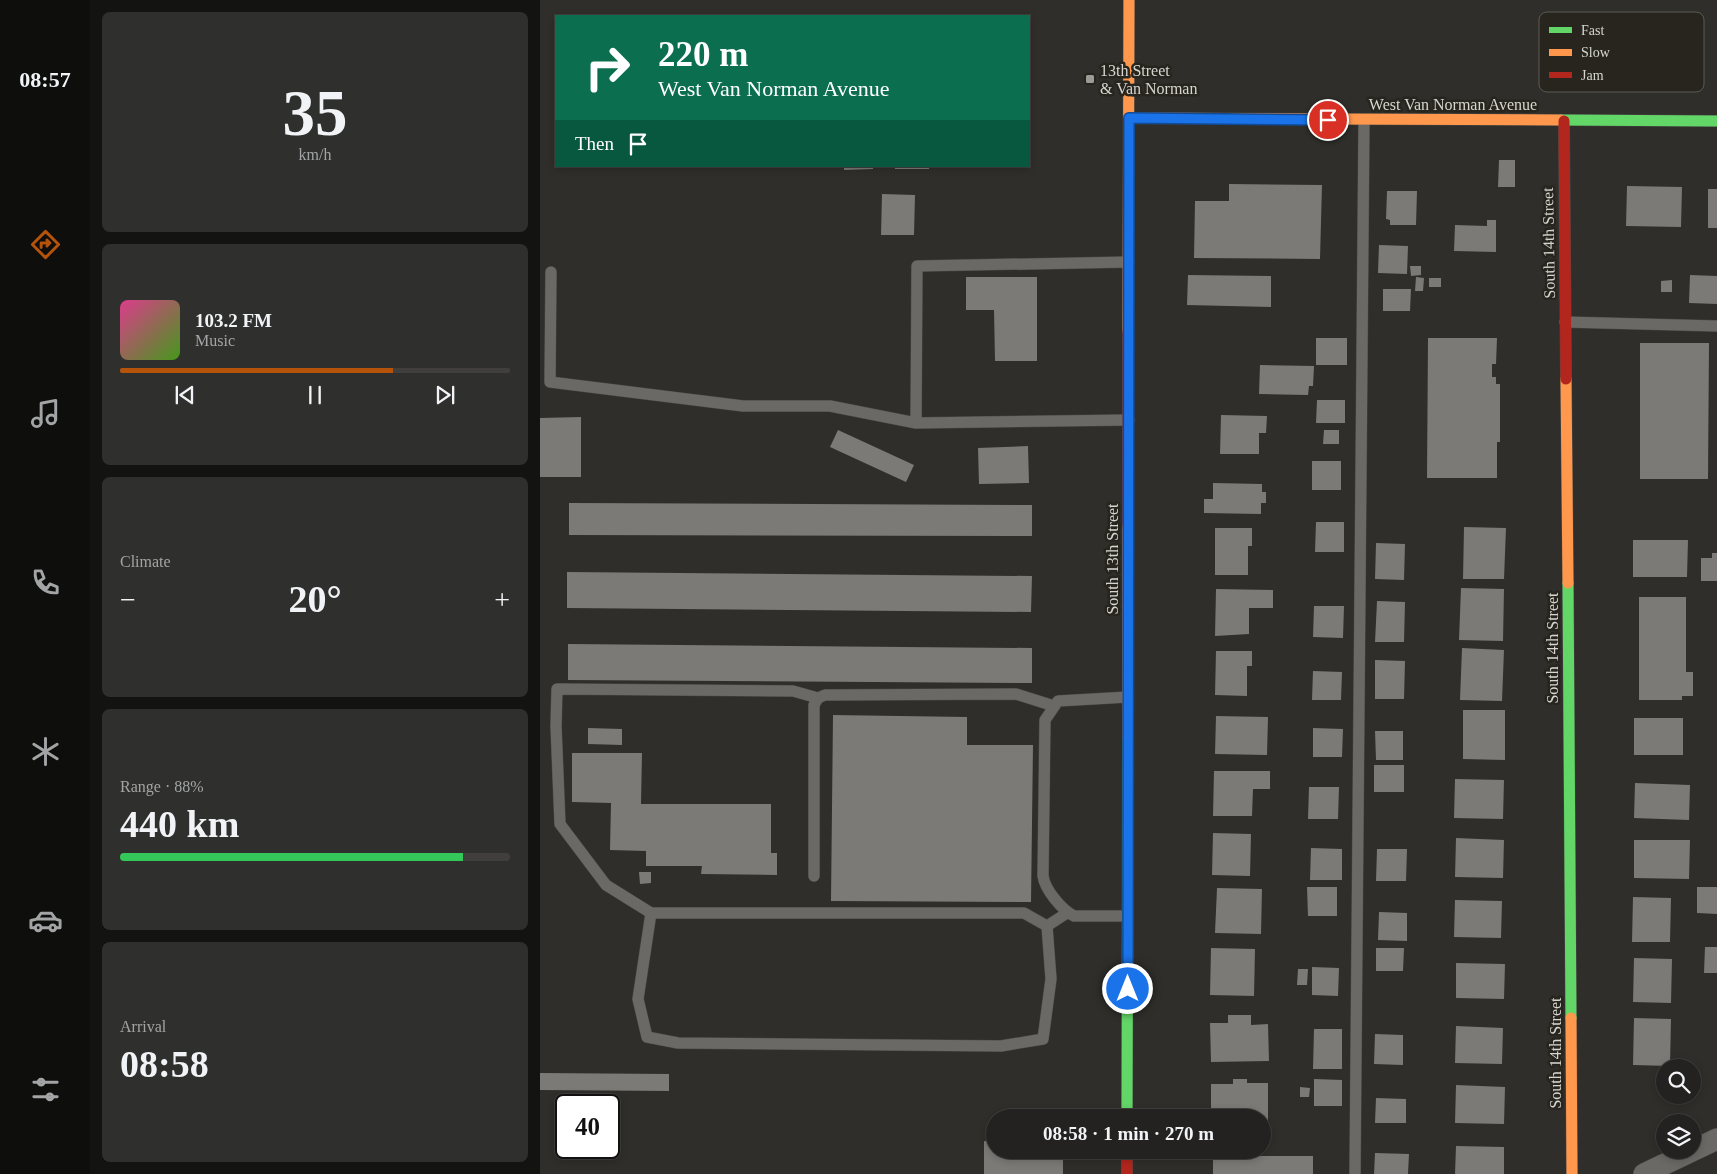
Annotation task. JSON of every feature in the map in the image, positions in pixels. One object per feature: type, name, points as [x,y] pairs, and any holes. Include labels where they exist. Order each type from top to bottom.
[{"type":"street","name":"South 13th Street","points":[[1128,1109],[1129,0]]},
{"type":"street","name":"West Van Norman Avenue","points":[[1129,118],[1717,121]]},
{"type":"street","name":"South 14th Street","points":[[1564,121],[1572,1174]]},
{"type":"street","points":[[1644,1174],[1717,1139]]},
{"type":"street","points":[[1127,1159],[1127,1174]]},
{"type":"lane","points":[[1355,1174],[1364,120]]},
{"type":"lane","points":[[916,423],[917,266],[1129,262]]},
{"type":"lane","points":[[551,272],[550,382],[743,406],[830,406],[916,423],[1129,420]]},
{"type":"lane","points":[[1566,322],[1717,326]]},
{"type":"lane","points":[[1047,926],[1024,913],[650,913],[606,885],[560,824],[556,726],[557,689],[792,691],[818,698],[826,695],[1016,694],[1054,706]]},
{"type":"lane","points":[[1128,697],[1058,701],[1045,720],[1043,876],[1044,884],[1067,912],[1074,916],[1128,916]]},
{"type":"lane","points":[[814,876],[814,705],[818,698]]},
{"type":"lane","points":[[1047,926],[1067,912]]},
{"type":"lane","points":[[650,913],[638,999],[647,1037],[678,1044],[1001,1046],[1043,1039],[1051,979],[1047,926]]},
{"type":"building","points":[[1499,160],[1515,160],[1515,187],[1498,187]]},
{"type":"building","points":[[844,167],[873,167],[873,169],[844,170]]},
{"type":"building","points":[[895,167],[929,167],[929,169],[895,169]]},
{"type":"building","points":[[1229,184],[1322,185],[1320,259],[1194,258],[1195,201],[1229,201]]},
{"type":"building","points":[[1627,186],[1682,187],[1681,227],[1626,226]]},
{"type":"building","points":[[1708,189],[1717,189],[1717,228],[1708,228]]},
{"type":"building","points":[[1387,191],[1417,191],[1416,225],[1390,225],[1390,220],[1386,219]]},
{"type":"building","points":[[882,194],[915,195],[914,235],[881,235]]},
{"type":"building","points":[[1487,220],[1496,220],[1496,252],[1454,251],[1455,225],[1487,226]]},
{"type":"building","points":[[1379,245],[1408,246],[1407,274],[1378,273]]},
{"type":"building","points":[[1410,266],[1421,266],[1421,275],[1411,276]]},
{"type":"building","points":[[1188,275],[1271,276],[1271,307],[1187,305]]},
{"type":"building","points":[[1690,275],[1717,276],[1717,304],[1689,303]]},
{"type":"building","points":[[966,277],[1037,277],[1037,361],[995,361],[994,310],[966,310]]},
{"type":"building","points":[[1416,277],[1424,278],[1423,291],[1415,291]]},
{"type":"building","points":[[1429,278],[1441,278],[1441,287],[1429,287]]},
{"type":"building","points":[[1672,280],[1672,292],[1661,292],[1661,281]]},
{"type":"building","points":[[1383,289],[1411,289],[1410,311],[1383,311]]},
{"type":"building","points":[[1316,338],[1347,338],[1347,365],[1316,365]]},
{"type":"building","points":[[1428,338],[1497,338],[1496,364],[1492,364],[1492,377],[1496,377],[1496,384],[1500,384],[1500,442],[1497,442],[1497,478],[1427,478]]},
{"type":"building","points":[[1640,343],[1709,343],[1708,479],[1640,479]]},
{"type":"building","points":[[1260,365],[1314,366],[1313,386],[1309,386],[1308,395],[1259,394]]},
{"type":"building","points":[[1317,400],[1345,400],[1345,423],[1316,423]]},
{"type":"building","points":[[1221,415],[1267,416],[1266,433],[1259,433],[1259,454],[1220,454]]},
{"type":"building","points":[[581,417],[581,477],[540,477],[540,418]]},
{"type":"building","points":[[838,430],[914,465],[906,482],[830,447]]},
{"type":"building","points":[[1324,430],[1339,430],[1339,444],[1323,444]]},
{"type":"building","points":[[1028,446],[1029,483],[979,484],[978,448]]},
{"type":"building","points":[[1312,461],[1341,461],[1341,490],[1312,490]]},
{"type":"building","points":[[1213,483],[1262,484],[1262,492],[1266,492],[1266,503],[1261,503],[1261,514],[1204,513],[1204,499],[1213,499]]},
{"type":"building","points":[[569,503],[1032,505],[1032,536],[569,535]]},
{"type":"building","points":[[1316,522],[1344,522],[1344,552],[1315,552]]},
{"type":"building","points":[[1464,527],[1506,528],[1504,579],[1463,579]]},
{"type":"building","points":[[1215,528],[1252,528],[1252,546],[1248,546],[1248,575],[1215,575]]},
{"type":"building","points":[[1633,540],[1688,540],[1687,577],[1633,577]]},
{"type":"building","points":[[1376,543],[1405,544],[1404,580],[1375,579]]},
{"type":"building","points":[[1712,553],[1717,553],[1717,581],[1701,581],[1701,558],[1712,558]]},
{"type":"building","points":[[567,572],[1032,576],[1031,612],[567,608]]},
{"type":"building","points":[[1461,588],[1504,589],[1503,641],[1459,640]]},
{"type":"building","points":[[1216,589],[1273,590],[1273,608],[1249,608],[1249,634],[1215,636]]},
{"type":"building","points":[[1639,597],[1686,597],[1686,672],[1693,672],[1693,696],[1682,696],[1682,700],[1639,700]]},
{"type":"building","points":[[1377,601],[1405,602],[1404,642],[1375,642]]},
{"type":"building","points":[[1314,606],[1344,606],[1343,638],[1313,637]]},
{"type":"building","points":[[568,644],[1032,648],[1032,683],[568,680]]},
{"type":"building","points":[[1462,648],[1504,650],[1502,701],[1460,700]]},
{"type":"building","points":[[1216,651],[1252,651],[1252,666],[1247,666],[1247,696],[1215,695]]},
{"type":"building","points":[[1375,660],[1405,661],[1404,699],[1375,699]]},
{"type":"building","points":[[1313,671],[1342,672],[1341,700],[1312,700]]},
{"type":"building","points":[[1463,710],[1505,710],[1505,760],[1463,759]]},
{"type":"building","points":[[833,715],[967,717],[967,745],[1033,745],[1031,902],[831,901]]},
{"type":"building","points":[[1216,716],[1268,717],[1267,755],[1215,754]]},
{"type":"building","points":[[1634,718],[1683,718],[1683,755],[1634,755]]},
{"type":"building","points":[[588,728],[622,729],[622,745],[588,744]]},
{"type":"building","points":[[1313,728],[1343,729],[1342,757],[1313,757]]},
{"type":"building","points":[[1375,731],[1403,731],[1403,760],[1376,760]]},
{"type":"building","points":[[572,753],[642,753],[641,804],[771,804],[771,853],[777,853],[777,875],[701,874],[702,866],[646,866],[646,851],[610,850],[611,803],[572,802]]},
{"type":"building","points":[[1374,765],[1404,765],[1404,792],[1374,792]]},
{"type":"building","points":[[1214,771],[1270,771],[1270,789],[1253,789],[1252,816],[1213,816]]},
{"type":"building","points":[[1455,779],[1504,780],[1503,819],[1454,818]]},
{"type":"building","points":[[1635,783],[1690,785],[1689,820],[1634,818]]},
{"type":"building","points":[[1309,787],[1339,787],[1338,819],[1308,819]]},
{"type":"building","points":[[1213,833],[1251,834],[1250,876],[1212,875]]},
{"type":"building","points":[[1456,838],[1504,840],[1503,878],[1455,877]]},
{"type":"building","points":[[1634,840],[1690,840],[1689,879],[1634,878]]},
{"type":"building","points":[[1311,848],[1342,849],[1342,880],[1310,880]]},
{"type":"building","points":[[1377,849],[1407,849],[1406,881],[1376,881]]},
{"type":"building","points":[[639,872],[651,872],[651,883],[640,884]]},
{"type":"building","points":[[1307,887],[1337,887],[1337,916],[1308,916]]},
{"type":"building","points":[[1697,887],[1717,887],[1717,914],[1697,913]]},
{"type":"building","points":[[1217,888],[1262,889],[1261,934],[1215,933]]},
{"type":"building","points":[[1633,897],[1671,898],[1670,942],[1632,942]]},
{"type":"building","points":[[1455,900],[1502,901],[1501,938],[1454,937]]},
{"type":"building","points":[[1379,912],[1407,913],[1407,941],[1378,940]]},
{"type":"building","points":[[1705,947],[1717,947],[1717,973],[1704,973]]},
{"type":"building","points":[[1211,948],[1255,949],[1254,996],[1210,995]]},
{"type":"building","points":[[1376,948],[1404,948],[1403,971],[1376,971]]},
{"type":"building","points":[[1634,958],[1672,959],[1671,1003],[1633,1002]]},
{"type":"building","points":[[1456,963],[1505,964],[1504,999],[1456,998]]},
{"type":"building","points":[[1312,967],[1339,968],[1338,996],[1312,995]]},
{"type":"building","points":[[1298,969],[1308,969],[1307,985],[1297,985]]},
{"type":"building","points":[[1228,1015],[1251,1015],[1251,1025],[1268,1024],[1269,1061],[1211,1062],[1210,1023],[1228,1023]]},
{"type":"building","points":[[1634,1018],[1671,1019],[1670,1059],[1656,1059],[1656,1066],[1633,1065]]},
{"type":"building","points":[[1456,1026],[1503,1028],[1502,1064],[1455,1063]]},
{"type":"building","points":[[1314,1029],[1342,1029],[1342,1069],[1313,1069]]},
{"type":"building","points":[[1375,1034],[1403,1035],[1403,1065],[1374,1064]]},
{"type":"building","points":[[540,1073],[669,1074],[669,1091],[540,1090]]},
{"type":"building","points":[[1233,1079],[1247,1079],[1247,1083],[1268,1083],[1268,1109],[1211,1109],[1211,1084],[1233,1084]]},
{"type":"building","points":[[1314,1079],[1342,1080],[1342,1106],[1314,1106]]},
{"type":"building","points":[[1456,1085],[1505,1087],[1504,1124],[1455,1123]]},
{"type":"building","points":[[1300,1087],[1310,1088],[1309,1097],[1300,1097]]},
{"type":"building","points":[[1376,1098],[1406,1099],[1406,1123],[1375,1123]]},
{"type":"building","points":[[984,1141],[986,1141],[986,1159],[1063,1159],[1063,1174],[984,1174]]},
{"type":"building","points":[[1456,1146],[1504,1147],[1504,1174],[1455,1174]]},
{"type":"building","points":[[1375,1153],[1409,1154],[1408,1174],[1374,1174]]},
{"type":"building","points":[[1271,1156],[1313,1156],[1313,1174],[1213,1174],[1213,1159],[1271,1159]]},
{"type":"traffic: fast","points":[[1561,120],[1717,121]]},
{"type":"traffic: fast","points":[[1568,583],[1571,1018]]},
{"type":"traffic: fast","points":[[1127,1109],[1128,738]]},
{"type":"traffic: slow","points":[[1128,331],[1129,0]]},
{"type":"traffic: slow","points":[[1129,118],[1561,120]]},
{"type":"traffic: slow","points":[[1566,379],[1568,583]]},
{"type":"traffic: slow","points":[[1128,526],[1128,738]]},
{"type":"traffic: slow","points":[[1571,1018],[1572,1174]]},
{"type":"traffic: jam","points":[[1564,121],[1566,379]]},
{"type":"traffic: jam","points":[[1128,331],[1128,526]]},
{"type":"traffic: jam","points":[[1127,1159],[1127,1174]]},
{"type":"place","name":"13th Street & Van Norman","points":[[1090,79]]},
{"type":"route","points":[[1128,989],[1129,118],[1328,120]]}]
